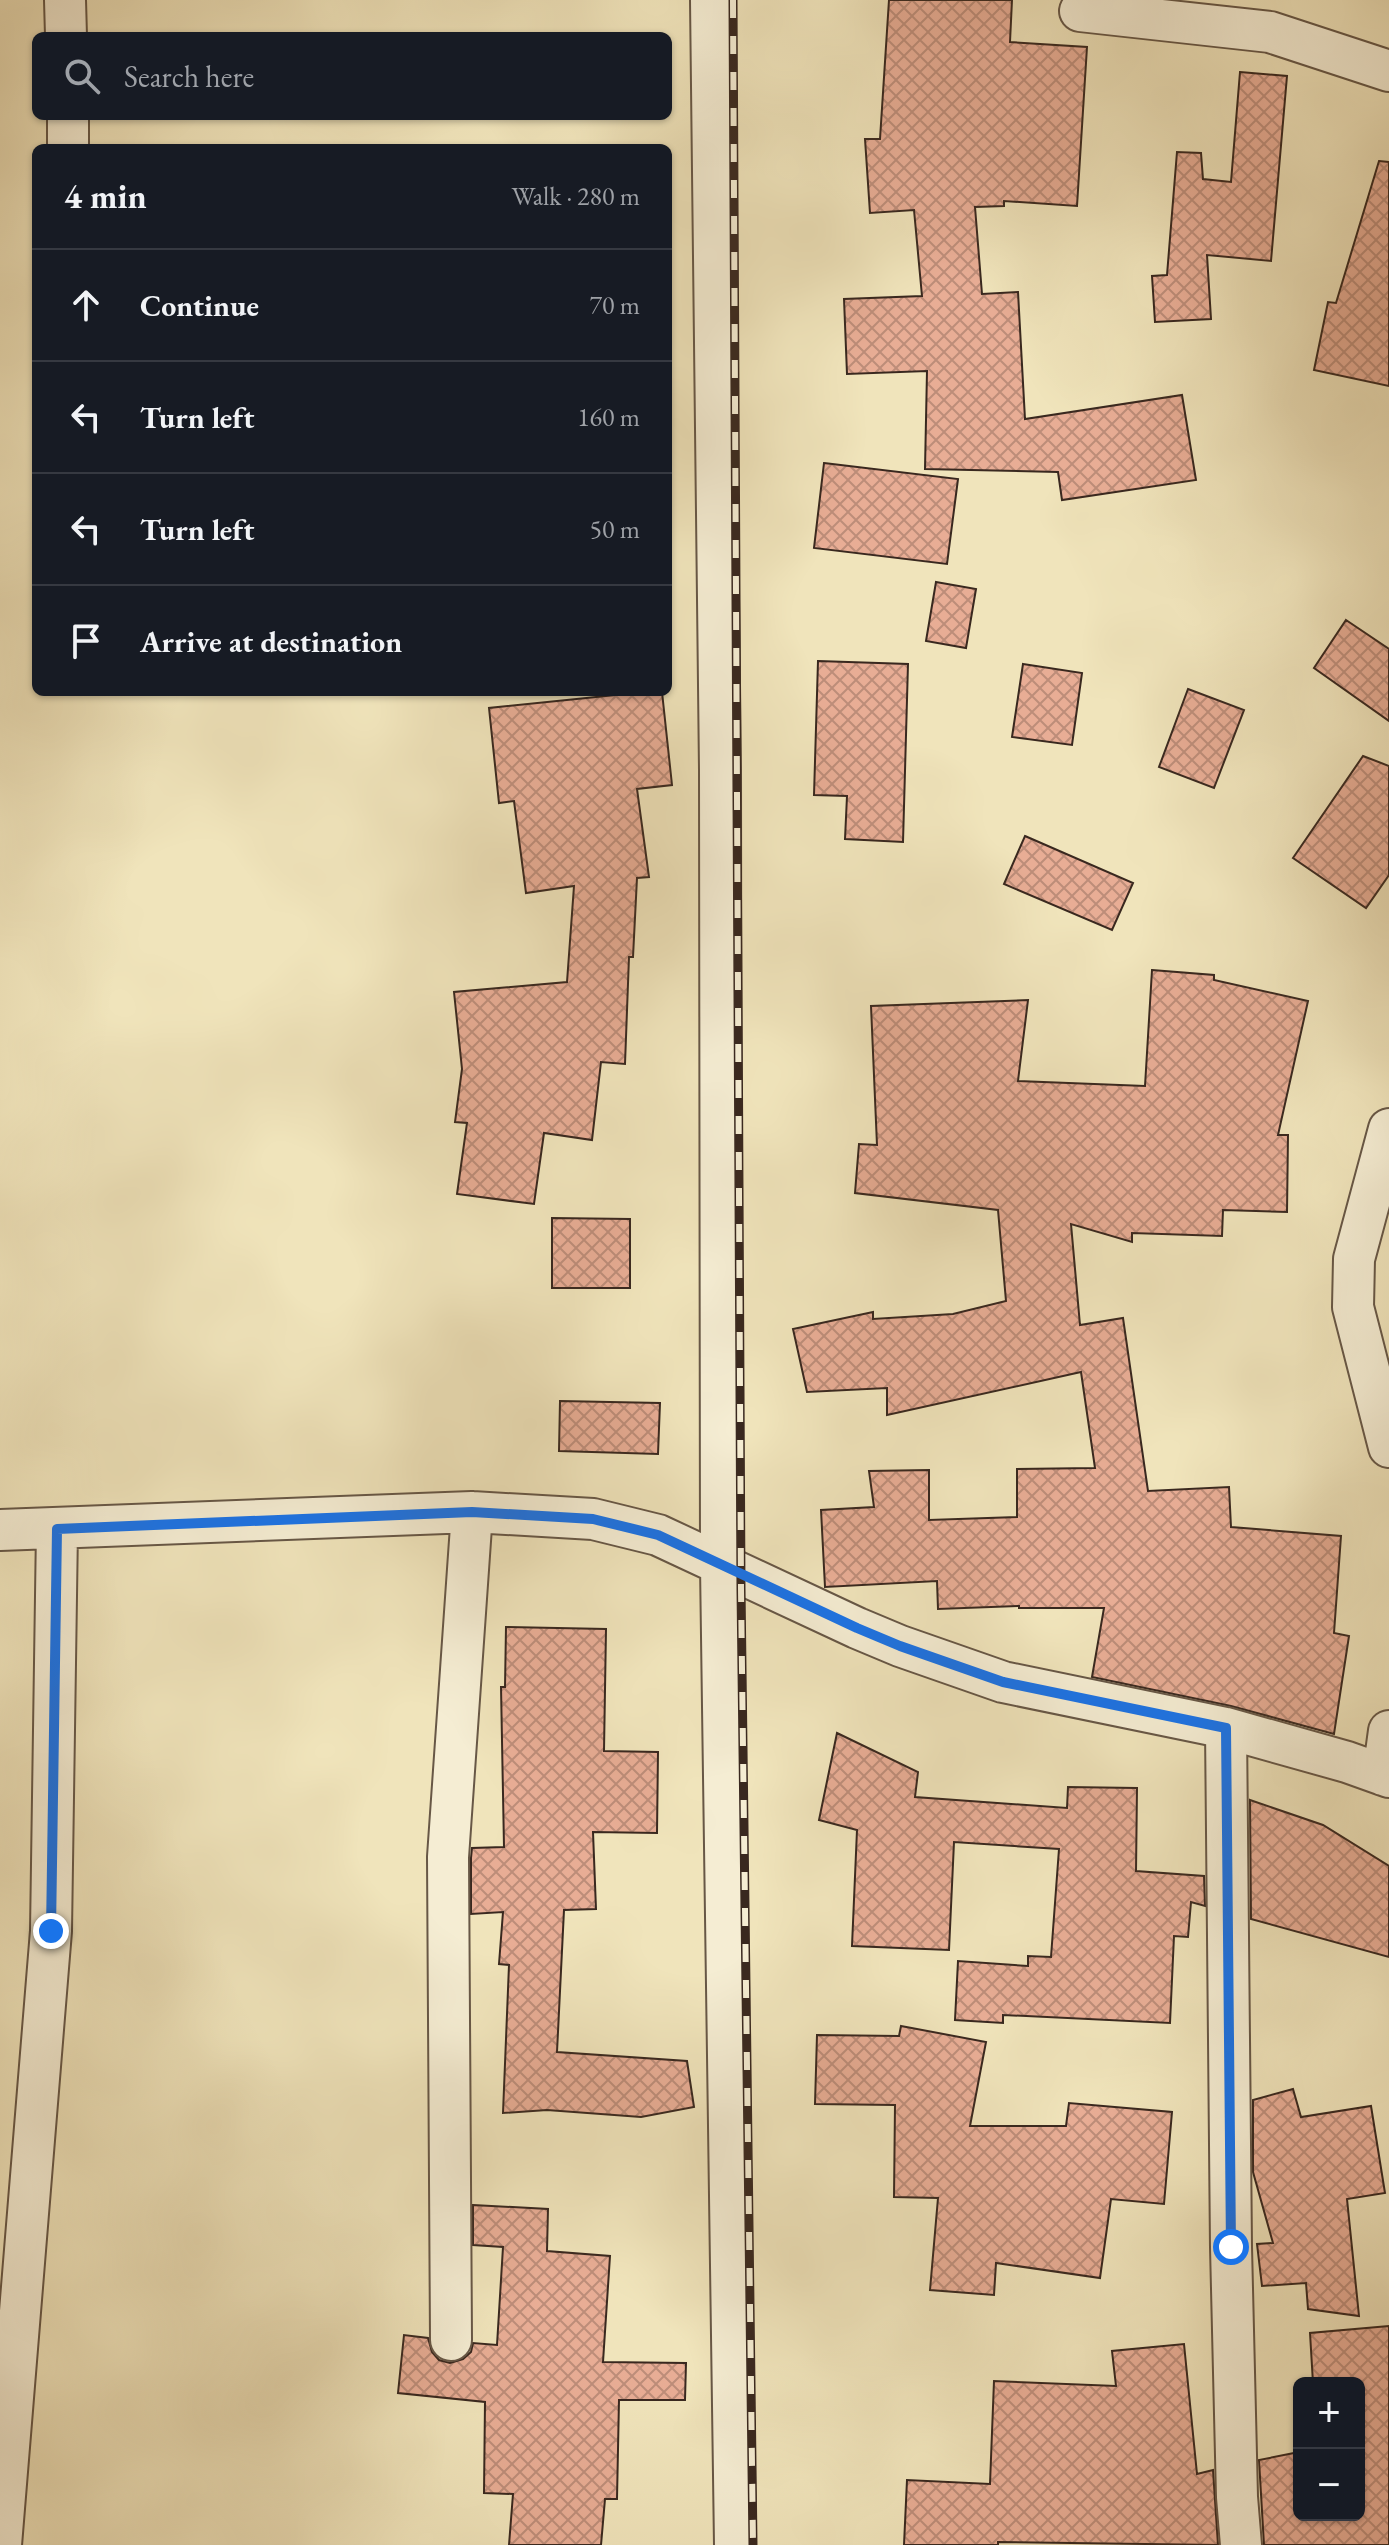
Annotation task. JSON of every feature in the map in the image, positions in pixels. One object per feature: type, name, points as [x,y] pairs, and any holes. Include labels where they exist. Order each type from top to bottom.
[{"type":"street","points":[[65,0],[66,32]]},
{"type":"street","points":[[711,0],[720,770],[721,1566],[735,2545]]},
{"type":"street","points":[[1080,11],[1270,32],[1389,71]]},
{"type":"street","points":[[68,120],[68,144]]},
{"type":"street","points":[[1389,1129],[1354,1259],[1353,1307],[1389,1447]]},
{"type":"street","points":[[451,2340],[448,1857],[472,1512]]},
{"type":"street","points":[[0,1530],[472,1512],[593,1519],[658,1535],[900,1646],[1003,1682],[1226,1728],[1386,1776],[1389,1731]]},
{"type":"street","points":[[1,2545],[51,1931],[57,1529]]},
{"type":"street","points":[[1226,1728],[1231,2247],[1241,2545]]},
{"type":"building","points":[[889,0],[1012,0],[1010,42],[1087,47],[1077,206],[1004,201],[1004,206],[975,207],[982,294],[1018,292],[1025,419],[1182,395],[1196,480],[1062,500],[1058,472],[925,469],[927,371],[847,374],[844,299],[922,296],[914,210],[870,213],[865,139],[880,139]]},
{"type":"building","points":[[1240,72],[1287,76],[1271,261],[1207,255],[1211,319],[1155,322],[1152,276],[1167,275],[1177,152],[1201,153],[1203,179],[1231,182]]},
{"type":"building","points":[[1379,161],[1389,162],[1389,386],[1314,370],[1328,302],[1336,303]]},
{"type":"building","points":[[824,463],[958,479],[947,564],[814,548]]},
{"type":"building","points":[[936,582],[976,589],[966,648],[926,641]]},
{"type":"building","points":[[1346,620],[1389,649],[1389,721],[1314,668]]},
{"type":"building","points":[[818,661],[908,664],[903,842],[845,839],[847,796],[814,795]]},
{"type":"building","points":[[1023,664],[1082,673],[1072,745],[1012,737]]},
{"type":"building","points":[[1188,689],[1244,710],[1214,788],[1159,767]]},
{"type":"building","points":[[606,696],[662,696],[672,785],[637,789],[649,877],[637,878],[633,957],[629,957],[625,1064],[601,1062],[592,1140],[544,1133],[534,1204],[457,1194],[467,1123],[455,1122],[462,1069],[454,992],[567,982],[574,886],[526,893],[514,801],[499,803],[489,708]]},
{"type":"building","points":[[1363,756],[1389,766],[1389,875],[1366,908],[1293,858]]},
{"type":"building","points":[[1025,836],[1133,883],[1112,930],[1004,884]]},
{"type":"building","points":[[1152,970],[1214,975],[1214,980],[1308,1001],[1278,1135],[1288,1135],[1287,1212],[1223,1210],[1222,1236],[1132,1233],[1132,1242],[1071,1224],[1080,1325],[1123,1318],[1148,1491],[1229,1487],[1231,1527],[1341,1536],[1334,1633],[1349,1636],[1334,1734],[1231,1706],[1092,1677],[1104,1608],[1019,1606],[938,1609],[937,1581],[825,1587],[821,1510],[874,1507],[869,1471],[929,1470],[929,1520],[1017,1517],[1017,1469],[1095,1468],[1081,1372],[887,1415],[887,1388],[807,1392],[793,1329],[873,1312],[873,1319],[953,1314],[1006,1301],[998,1210],[855,1193],[859,1144],[877,1145],[871,1006],[1028,1000],[1018,1081],[1145,1086]]},
{"type":"building","points":[[552,1218],[630,1219],[630,1288],[552,1288]]},
{"type":"building","points":[[560,1401],[660,1403],[658,1454],[559,1451]]},
{"type":"building","points":[[506,1627],[606,1629],[604,1751],[658,1752],[657,1833],[593,1832],[596,1909],[564,1910],[557,2052],[687,2061],[694,2107],[641,2117],[547,2110],[503,2113],[509,1965],[499,1964],[503,1912],[471,1914],[471,1858],[472,1848],[504,1847],[501,1687],[505,1687]]},
{"type":"building","points":[[837,1733],[918,1772],[915,1797],[1067,1808],[1068,1787],[1137,1788],[1136,1871],[1204,1876],[1205,1906],[1191,1902],[1188,1937],[1174,1936],[1170,2023],[1003,2015],[1003,2023],[955,2020],[958,1961],[1028,1966],[1028,1956],[1051,1957],[1059,1849],[954,1842],[949,1950],[852,1946],[857,1830],[819,1820]]},
{"type":"building","points":[[1250,1800],[1323,1825],[1389,1866],[1389,1957],[1251,1919]]},
{"type":"building","points":[[901,2026],[986,2042],[970,2126],[1066,2126],[1069,2103],[1172,2112],[1164,2204],[1111,2199],[1100,2278],[996,2263],[994,2295],[930,2290],[938,2198],[894,2197],[895,2105],[815,2104],[817,2035],[899,2036]]},
{"type":"building","points":[[1293,2089],[1301,2117],[1371,2106],[1385,2193],[1347,2199],[1359,2316],[1308,2309],[1306,2283],[1262,2286],[1257,2244],[1273,2243],[1253,2172],[1253,2100]]},
{"type":"building","points":[[473,2205],[548,2209],[547,2251],[610,2256],[603,2362],[686,2363],[685,2400],[619,2400],[617,2499],[605,2499],[601,2545],[509,2545],[513,2494],[484,2493],[485,2402],[398,2393],[404,2335],[428,2338],[432,2352],[439,2360],[450,2363],[463,2359],[471,2352],[473,2343],[497,2345],[503,2247],[473,2245]]},
{"type":"building","points":[[1389,2326],[1389,2545],[1264,2545],[1259,2460],[1293,2453],[1293,2521],[1365,2521],[1365,2377],[1313,2377],[1310,2333]]},
{"type":"building","points":[[1184,2344],[1197,2474],[1213,2470],[1218,2545],[998,2542],[998,2545],[904,2545],[907,2480],[990,2484],[994,2381],[1116,2386],[1112,2351]]},
{"type":"railway","points":[[733,0],[741,1589],[753,2545]]},
{"type":"route","points":[[51,1931],[57,1529],[472,1512],[593,1519],[658,1535],[857,1628],[1003,1682],[1226,1728],[1231,2247]]}]
